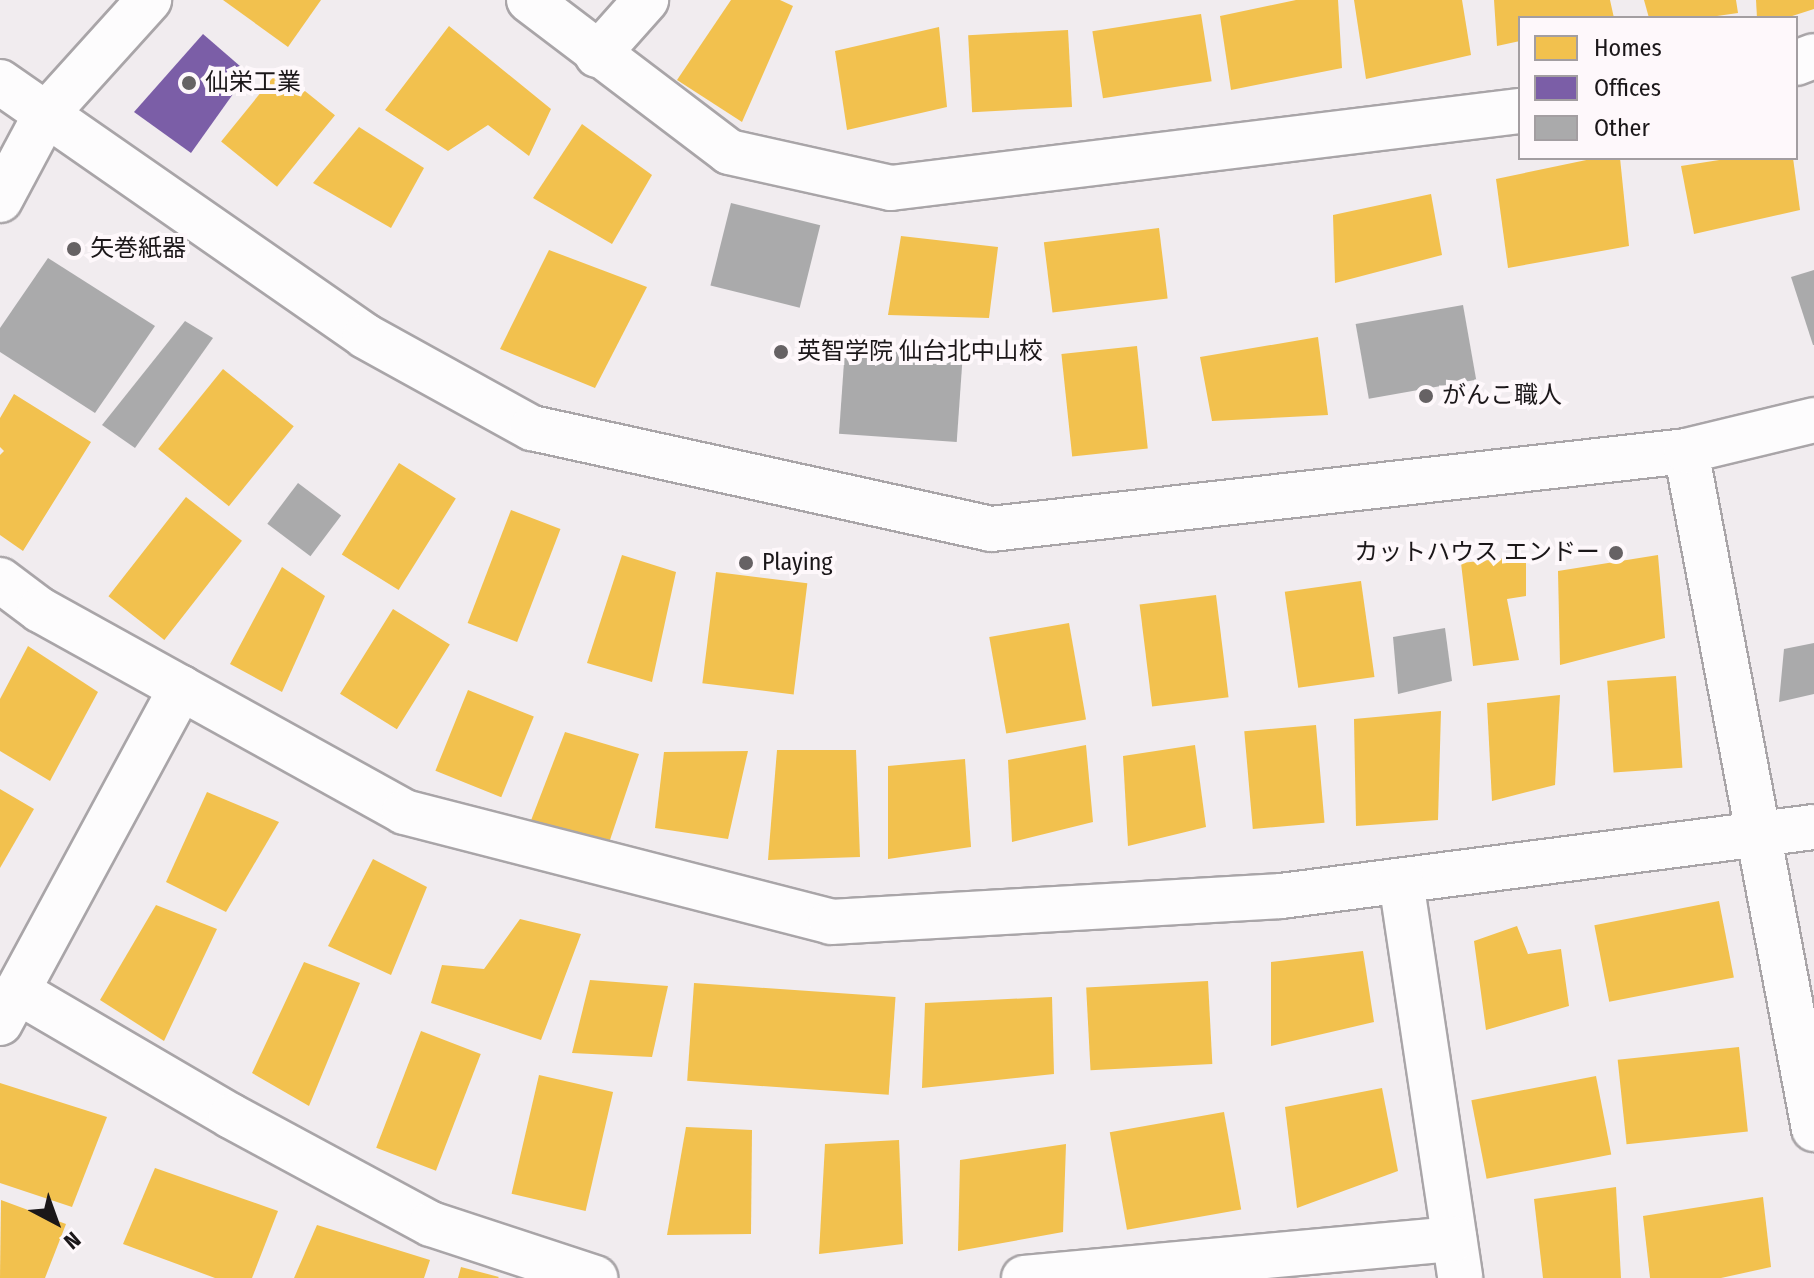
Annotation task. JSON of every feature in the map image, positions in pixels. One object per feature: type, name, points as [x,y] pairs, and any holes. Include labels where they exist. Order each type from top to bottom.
[{"type":"street","points":[[0,200],[46,114],[149,0]]},
{"type":"street","points":[[529,0],[597,55],[729,152],[891,188],[1518,111]]},
{"type":"street","points":[[597,55],[646,0]]},
{"type":"street","points":[[0,82],[365,336],[532,428],[991,529],[1686,451],[1814,420]]},
{"type":"street","points":[[1686,451],[1814,1129]]},
{"type":"street","points":[[0,580],[40,610],[404,812],[831,922],[1281,896],[1814,827]]},
{"type":"street","points":[[181,688],[9,1007],[231,1116],[431,1224],[595,1278]]},
{"type":"street","points":[[1024,1278],[1457,1259],[1401,881]]},
{"type":"building: Homes","points":[[223,0],[321,0],[288,47]]},
{"type":"building: Homes","points":[[731,0],[780,0],[793,6],[742,122],[677,80]]},
{"type":"building: Homes","points":[[1296,0],[1338,0],[1342,68],[1231,90],[1220,16]]},
{"type":"building: Homes","points":[[1354,0],[1462,0],[1471,55],[1366,79]]},
{"type":"building: Homes","points":[[1494,0],[1610,0],[1614,16],[1518,16],[1518,41],[1497,46]]},
{"type":"building: Homes","points":[[1644,0],[1736,0],[1738,13],[1717,16],[1648,16]]},
{"type":"building: Homes","points":[[1756,0],[1814,0],[1814,9],[1792,16],[1757,16]]},
{"type":"building: Homes","points":[[1201,14],[1212,81],[1103,98],[1092,31]]},
{"type":"building: Homes","points":[[449,26],[551,109],[529,156],[488,125],[448,151],[385,110]]},
{"type":"building: Homes","points":[[939,27],[947,107],[847,130],[835,51]]},
{"type":"building: Homes","points":[[1068,30],[1072,107],[972,112],[968,35]]},
{"type":"building: Homes","points":[[279,70],[335,115],[277,187],[221,141]]},
{"type":"building: Homes","points":[[582,124],[652,175],[612,244],[533,198]]},
{"type":"building: Homes","points":[[359,127],[424,168],[391,228],[313,183]]},
{"type":"building: Homes","points":[[1586,160],[1620,160],[1629,246],[1508,268],[1496,179]]},
{"type":"building: Homes","points":[[1719,160],[1793,160],[1800,210],[1694,234],[1681,166]]},
{"type":"building: Homes","points":[[1431,194],[1442,255],[1335,283],[1333,215]]},
{"type":"building: Homes","points":[[1159,228],[1168,298],[1053,313],[1044,242]]},
{"type":"building: Homes","points":[[901,236],[998,247],[989,318],[888,315]]},
{"type":"building: Homes","points":[[549,250],[647,287],[595,388],[500,349]]},
{"type":"building: Homes","points":[[1318,337],[1328,415],[1212,421],[1200,357]]},
{"type":"building: Homes","points":[[1137,346],[1148,448],[1072,456],[1061,354]]},
{"type":"building: Homes","points":[[223,369],[294,426],[229,506],[158,449]]},
{"type":"building: Homes","points":[[14,394],[91,442],[23,551],[0,535],[0,455],[4,451],[0,447],[0,418]]},
{"type":"building: Homes","points":[[399,463],[456,499],[399,590],[342,555]]},
{"type":"building: Homes","points":[[186,497],[242,541],[164,640],[108,596]]},
{"type":"building: Homes","points":[[511,510],[560,529],[517,642],[468,623]]},
{"type":"building: Homes","points":[[622,555],[676,572],[652,682],[587,663]]},
{"type":"building: Homes","points":[[1658,555],[1665,638],[1560,665],[1558,571]]},
{"type":"building: Homes","points":[[1526,556],[1526,596],[1507,599],[1519,660],[1473,666],[1461,563]]},
{"type":"building: Homes","points":[[282,567],[325,596],[282,692],[230,664]]},
{"type":"building: Homes","points":[[716,572],[807,583],[794,694],[702,683]]},
{"type":"building: Homes","points":[[1361,581],[1374,677],[1298,688],[1285,592]]},
{"type":"building: Homes","points":[[1216,595],[1229,697],[1152,707],[1140,604]]},
{"type":"building: Homes","points":[[393,609],[450,645],[397,729],[340,694]]},
{"type":"building: Homes","points":[[1069,623],[1086,720],[1006,734],[989,637]]},
{"type":"building: Homes","points":[[28,646],[98,692],[50,781],[0,751],[0,699]]},
{"type":"building: Homes","points":[[1676,676],[1682,768],[1614,773],[1607,681]]},
{"type":"building: Homes","points":[[468,690],[534,717],[501,797],[435,771]]},
{"type":"building: Homes","points":[[1560,695],[1555,785],[1492,801],[1487,703]]},
{"type":"building: Homes","points":[[1441,711],[1438,820],[1356,826],[1354,719]]},
{"type":"building: Homes","points":[[1316,725],[1325,823],[1253,829],[1244,731]]},
{"type":"building: Homes","points":[[565,732],[639,754],[610,840],[530,823]]},
{"type":"building: Homes","points":[[1086,745],[1093,822],[1012,842],[1008,760]]},
{"type":"building: Homes","points":[[1195,745],[1206,827],[1128,846],[1123,756]]},
{"type":"building: Homes","points":[[777,750],[856,750],[860,857],[768,860]]},
{"type":"building: Homes","points":[[748,751],[728,839],[655,828],[664,752]]},
{"type":"building: Homes","points":[[965,759],[971,847],[888,859],[888,766]]},
{"type":"building: Homes","points":[[0,789],[34,809],[0,868]]},
{"type":"building: Homes","points":[[207,792],[279,822],[226,912],[166,882]]},
{"type":"building: Homes","points":[[373,859],[427,887],[391,975],[328,946]]},
{"type":"building: Homes","points":[[1719,901],[1734,978],[1609,1002],[1594,925]]},
{"type":"building: Homes","points":[[156,905],[217,929],[164,1041],[100,1000]]},
{"type":"building: Homes","points":[[520,919],[581,934],[541,1040],[431,1003],[442,965],[484,969]]},
{"type":"building: Homes","points":[[1517,926],[1528,954],[1561,949],[1569,1006],[1486,1030],[1474,941]]},
{"type":"building: Homes","points":[[1363,951],[1374,1022],[1271,1046],[1271,962]]},
{"type":"building: Homes","points":[[304,962],[360,983],[309,1106],[252,1073]]},
{"type":"building: Homes","points":[[590,980],[668,986],[652,1057],[572,1053]]},
{"type":"building: Homes","points":[[1208,981],[1212,1064],[1091,1070],[1086,987]]},
{"type":"building: Homes","points":[[694,983],[896,997],[889,1095],[687,1081]]},
{"type":"building: Homes","points":[[1052,997],[1054,1074],[922,1088],[925,1003]]},
{"type":"building: Homes","points":[[421,1031],[481,1054],[436,1171],[376,1148]]},
{"type":"building: Homes","points":[[1739,1047],[1748,1132],[1627,1144],[1618,1060]]},
{"type":"building: Homes","points":[[539,1075],[613,1092],[586,1211],[512,1194]]},
{"type":"building: Homes","points":[[1596,1076],[1611,1155],[1487,1179],[1471,1100]]},
{"type":"building: Homes","points":[[0,1083],[107,1117],[72,1207],[0,1183]]},
{"type":"building: Homes","points":[[1382,1088],[1398,1171],[1297,1208],[1285,1107]]},
{"type":"building: Homes","points":[[1224,1112],[1241,1209],[1127,1230],[1110,1132]]},
{"type":"building: Homes","points":[[686,1127],[752,1130],[751,1234],[667,1235]]},
{"type":"building: Homes","points":[[899,1140],[903,1244],[819,1254],[825,1144]]},
{"type":"building: Homes","points":[[1066,1144],[1063,1232],[958,1251],[960,1160]]},
{"type":"building: Homes","points":[[155,1168],[278,1211],[252,1278],[215,1278],[123,1244]]},
{"type":"building: Homes","points":[[1616,1187],[1621,1278],[1543,1278],[1534,1199]]},
{"type":"building: Homes","points":[[1763,1197],[1771,1267],[1721,1278],[1650,1278],[1643,1216]]},
{"type":"building: Homes","points":[[1,1200],[66,1224],[45,1278],[0,1278]]},
{"type":"building: Homes","points":[[317,1225],[430,1260],[424,1278],[294,1278]]},
{"type":"building: Homes","points":[[461,1267],[499,1277],[458,1278]]},
{"type":"building: Offices","points":[[203,34],[248,73],[191,153],[134,112]]},
{"type":"building: Other","points":[[731,203],[820,225],[800,308],[710,285]]},
{"type":"building: Other","points":[[48,258],[155,326],[95,413],[0,352],[0,328]]},
{"type":"building: Other","points":[[1814,270],[1814,345],[1813,345],[1791,277]]},
{"type":"building: Other","points":[[1463,305],[1476,380],[1369,399],[1356,324]]},
{"type":"building: Other","points":[[185,321],[213,338],[135,448],[102,425]]},
{"type":"building: Other","points":[[845,348],[963,356],[957,442],[839,434]]},
{"type":"building: Other","points":[[298,483],[341,515],[310,556],[267,524]]},
{"type":"building: Other","points":[[1445,628],[1452,681],[1398,694],[1393,637]]},
{"type":"building: Other","points":[[1814,643],[1814,694],[1779,702],[1784,649]]},
{"type":"place","name":"仙栄工業","points":[[189,83]]},
{"type":"place","name":"矢巻紙器","points":[[74,249]]},
{"type":"place","name":"英智学院 仙台北中山校","points":[[781,352]]},
{"type":"place","name":"がんこ職人","points":[[1426,396]]},
{"type":"place","name":"カットハウス エンドー","points":[[1616,553]]},
{"type":"place","name":"Playing","points":[[746,563]]}]
